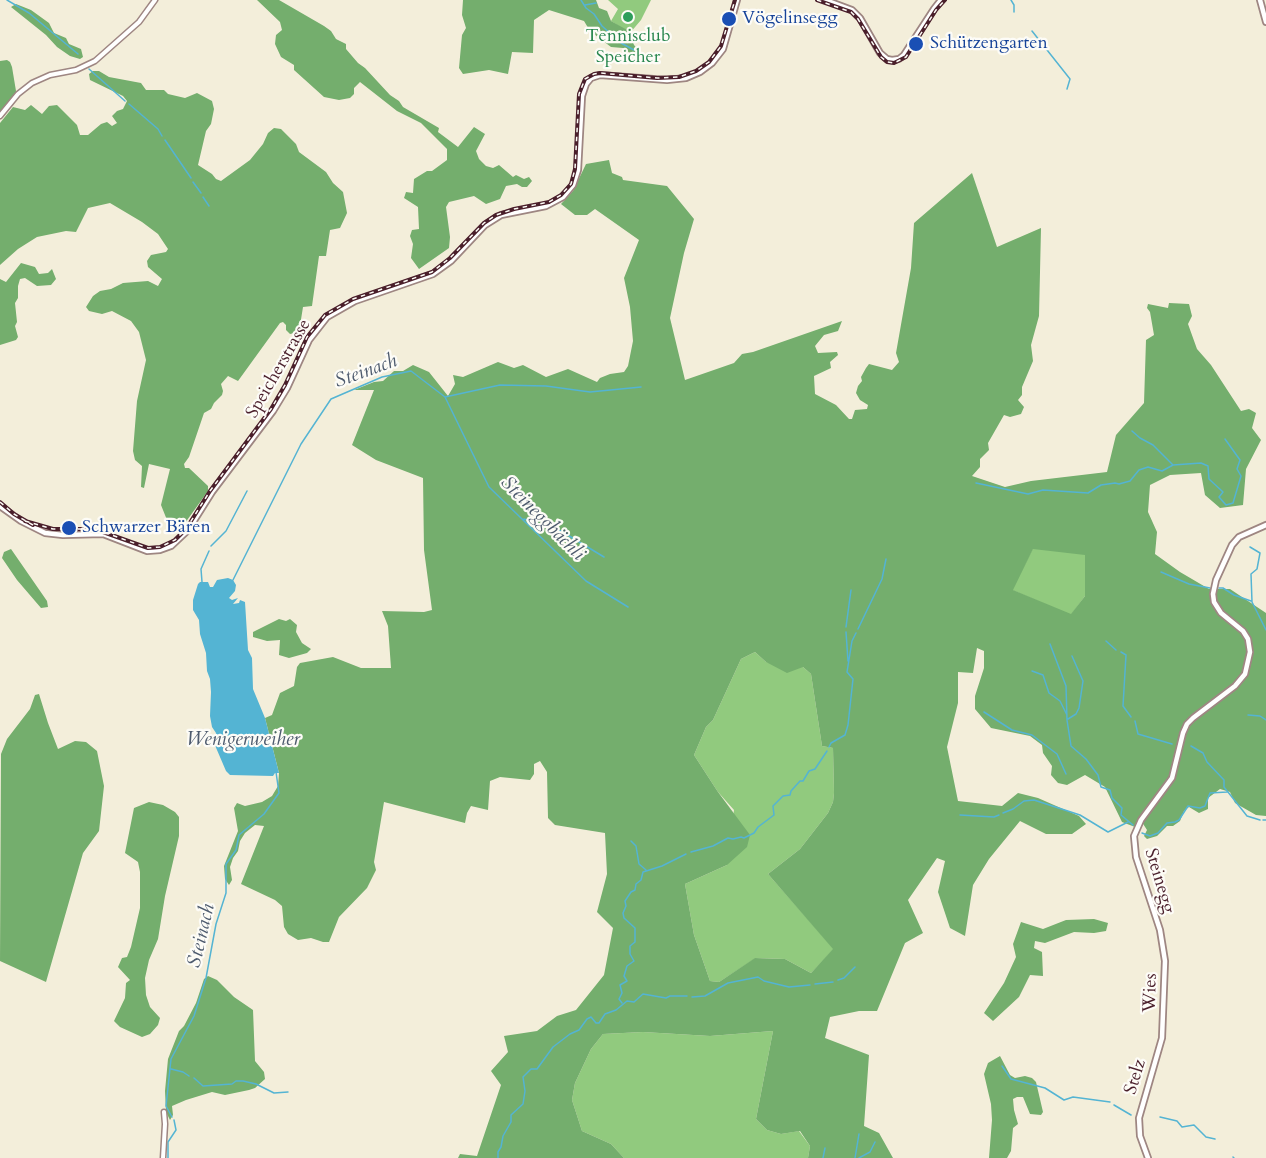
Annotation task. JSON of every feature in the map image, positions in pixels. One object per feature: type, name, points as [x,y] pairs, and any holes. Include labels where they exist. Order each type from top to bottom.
[{"type":"main road","name":"Speicherstrasse","points":[[0,506],[21,521],[45,533],[103,534],[147,551],[171,546],[188,530],[206,500],[273,411],[287,388],[309,340],[327,317],[356,301],[433,274],[447,266],[490,222],[514,211],[551,205],[563,197],[573,184],[578,170],[582,96],[591,78],[602,75],[667,80],[686,78],[700,72],[712,63],[724,45],[737,0]]},
{"type":"main road","points":[[825,0],[846,7],[856,14],[880,53],[892,60],[904,55],[941,0]]},
{"type":"main road","points":[[1260,0],[1266,22]]},
{"type":"main road","name":"Steinegg","points":[[1162,937],[1136,857],[1135,832],[1172,778],[1180,741],[1187,724],[1235,686],[1245,674],[1250,652],[1248,639],[1243,631],[1221,614],[1214,602],[1214,587],[1232,545],[1239,537],[1266,525]]},
{"type":"main road","name":"Wies","points":[[1159,1048],[1163,1026],[1165,961],[1162,937]]},
{"type":"main road","name":"Stelz","points":[[1148,1158],[1139,1131],[1140,1113],[1159,1048]]},
{"type":"street","points":[[0,116],[18,94],[32,83],[50,75],[84,67],[95,61],[139,22],[155,0]]},
{"type":"street","points":[[163,1158],[164,1112]]},
{"type":"green space","points":[[257,0],[279,0],[324,26],[336,39],[346,44],[346,49],[358,63],[403,107],[439,128],[438,132],[458,147],[474,127],[485,134],[476,151],[479,159],[486,166],[493,168],[499,165],[513,177],[516,175],[524,179],[529,177],[532,181],[527,187],[517,184],[506,186],[500,199],[486,204],[474,196],[449,202],[446,207],[450,237],[449,248],[419,269],[411,258],[413,244],[410,236],[412,230],[419,229],[418,207],[404,198],[406,192],[413,193],[414,179],[427,171],[432,171],[447,160],[447,149],[421,123],[397,111],[360,82],[354,88],[354,94],[350,98],[339,100],[324,97],[294,70],[294,65],[281,57],[275,44],[276,35],[282,30],[280,22]]},
{"type":"green space","points":[[463,0],[596,0],[599,8],[607,11],[611,21],[629,31],[634,45],[642,54],[634,56],[623,48],[611,47],[590,31],[584,21],[549,10],[534,20],[533,53],[512,52],[508,74],[489,70],[463,74],[459,68],[462,35],[466,28],[462,15]]},
{"type":"green space","name":"Tennisclub Speicher","points":[[608,0],[651,0],[641,20],[630,33],[611,21],[618,9]]},
{"type":"green space","points":[[16,4],[31,10],[49,23],[54,33],[66,38],[69,44],[81,49],[83,57],[80,59],[70,56],[57,47],[46,35],[11,7]]},
{"type":"green space","points":[[7,60],[12,67],[16,91],[15,96],[0,113],[0,61]]},
{"type":"green space","points":[[99,71],[109,77],[141,83],[146,90],[164,90],[168,94],[185,98],[197,93],[212,101],[214,109],[211,124],[206,131],[198,165],[221,181],[250,160],[263,144],[268,133],[274,128],[281,129],[296,144],[299,152],[326,172],[343,192],[347,213],[340,228],[330,230],[326,256],[319,256],[312,306],[303,307],[299,332],[290,334],[286,330],[286,325],[283,322],[280,323],[238,381],[228,376],[221,384],[222,395],[211,409],[204,413],[189,457],[184,464],[185,468],[189,468],[208,486],[208,491],[180,530],[167,520],[161,505],[170,469],[149,464],[144,488],[141,487],[142,466],[135,460],[133,451],[137,401],[146,360],[139,332],[131,321],[112,311],[102,314],[89,311],[86,307],[93,296],[100,291],[123,283],[148,281],[158,286],[162,279],[148,267],[147,261],[151,255],[166,252],[168,249],[158,234],[110,203],[88,208],[76,232],[66,231],[37,237],[18,249],[0,265],[0,123],[13,107],[25,110],[31,105],[42,114],[49,106],[57,105],[77,125],[80,135],[88,135],[107,122],[112,126],[117,123],[112,116],[123,109],[127,101],[123,96],[90,80],[89,74]]},
{"type":"green space","points":[[609,160],[612,173],[622,177],[623,180],[667,186],[694,219],[670,318],[685,380],[734,363],[742,354],[842,321],[838,331],[824,335],[815,346],[818,353],[837,352],[838,355],[830,362],[831,368],[814,376],[815,394],[836,405],[849,419],[852,419],[855,410],[867,409],[868,405],[860,400],[856,393],[866,368],[869,364],[892,370],[899,362],[896,353],[911,268],[914,223],[972,173],[997,247],[1041,228],[1039,316],[1031,345],[1033,361],[1022,387],[1022,395],[1018,400],[1024,407],[1021,414],[1010,417],[1004,415],[988,443],[989,450],[980,459],[980,467],[972,476],[1005,487],[1031,481],[1107,472],[1116,435],[1144,403],[1146,340],[1154,335],[1148,304],[1168,308],[1169,303],[1189,304],[1192,316],[1188,324],[1197,349],[1211,365],[1241,411],[1249,409],[1256,413],[1252,428],[1261,440],[1246,469],[1243,505],[1220,508],[1205,495],[1201,473],[1170,475],[1150,485],[1148,512],[1157,532],[1155,554],[1209,589],[1230,589],[1266,613],[1266,816],[1256,815],[1235,803],[1230,792],[1220,789],[1208,798],[1208,809],[1199,813],[1189,807],[1184,811],[1180,821],[1173,826],[1167,826],[1157,836],[1147,839],[1144,836],[1147,830],[1140,819],[1135,827],[1122,822],[1105,787],[1085,775],[1067,785],[1058,783],[1051,775],[1052,766],[1043,753],[1042,745],[1030,736],[991,728],[975,709],[975,696],[984,668],[984,651],[977,648],[973,673],[958,672],[958,703],[947,747],[958,801],[1002,806],[1018,793],[1038,798],[1079,816],[1086,824],[1072,834],[1046,834],[1020,821],[989,859],[973,885],[965,936],[950,928],[938,892],[945,861],[937,858],[908,900],[923,933],[905,943],[877,1011],[859,1011],[830,1017],[825,1038],[869,1055],[864,1126],[879,1133],[893,1158],[808,1158],[810,1146],[800,1131],[781,1134],[767,1130],[756,1119],[773,1031],[710,1036],[643,1032],[603,1034],[591,1049],[575,1083],[572,1100],[582,1131],[611,1144],[624,1158],[458,1158],[460,1154],[477,1156],[501,1085],[491,1071],[508,1052],[504,1036],[537,1031],[557,1016],[576,1010],[604,975],[613,928],[597,912],[607,874],[605,833],[555,825],[548,818],[547,772],[540,761],[534,764],[534,774],[530,780],[500,777],[490,781],[488,810],[471,806],[465,823],[384,802],[374,862],[376,870],[367,888],[339,917],[329,942],[311,938],[298,940],[288,934],[284,927],[282,906],[275,900],[241,884],[264,826],[255,825],[245,833],[230,867],[232,880],[229,885],[225,879],[224,866],[238,831],[234,808],[237,803],[245,806],[262,802],[272,796],[278,786],[279,773],[265,718],[272,715],[280,693],[294,686],[297,667],[300,663],[333,657],[361,668],[391,668],[388,626],[382,611],[424,612],[432,610],[424,550],[423,478],[376,460],[352,445],[374,390],[354,390],[383,381],[394,371],[403,371],[413,365],[429,372],[448,396],[455,384],[453,375],[463,377],[498,362],[514,368],[523,365],[546,377],[568,369],[597,382],[600,378],[610,374],[624,372],[628,366],[633,341],[630,307],[624,278],[639,240],[595,209],[587,215],[575,215],[561,204],[573,191],[586,164]],"holes":[[[1033,549],[1085,555],[1085,596],[1071,614],[1013,590]],[[755,652],[766,662],[787,673],[803,667],[811,674],[822,746],[833,748],[834,793],[828,813],[800,849],[768,874],[833,949],[811,973],[785,959],[755,958],[719,982],[710,981],[694,935],[685,884],[727,865],[747,847],[750,835],[694,755],[741,659]]]},
{"type":"green space","points":[[21,263],[35,267],[39,274],[48,273],[52,269],[56,279],[51,285],[37,286],[25,278],[20,279],[18,298],[15,303],[17,322],[15,326],[18,337],[16,340],[0,345],[0,279],[6,282]]},
{"type":"green space","points":[[1033,548],[1085,554],[1085,596],[1071,615],[1012,590]]},
{"type":"green space","points":[[11,549],[47,601],[48,607],[41,608],[2,558],[4,552]]},
{"type":"green space","points":[[279,619],[286,621],[290,619],[297,625],[296,632],[302,643],[311,649],[307,653],[289,658],[279,655],[280,640],[267,641],[253,637],[253,632]]},
{"type":"green space","points":[[755,652],[766,662],[803,667],[811,674],[822,746],[833,748],[834,793],[828,813],[800,849],[768,874],[834,949],[811,973],[785,959],[756,958],[719,982],[710,981],[694,935],[685,884],[727,865],[734,810],[718,792],[694,755],[741,659]]},
{"type":"green space","points":[[39,694],[58,749],[75,741],[86,742],[97,751],[104,786],[99,831],[83,853],[46,982],[0,961],[1,754],[7,739],[30,709],[35,695]]},
{"type":"green space","points":[[149,802],[163,805],[175,812],[179,817],[179,836],[158,939],[149,960],[145,978],[146,995],[150,1007],[160,1018],[158,1025],[150,1034],[142,1037],[120,1027],[114,1021],[125,998],[126,983],[130,980],[118,967],[122,958],[127,957],[131,947],[140,908],[138,862],[125,853],[134,808]]},
{"type":"green space","points":[[1094,919],[1108,923],[1106,931],[1074,932],[1045,943],[1035,941],[1034,948],[1042,952],[1043,976],[1030,975],[1019,997],[993,1021],[984,1013],[1004,983],[1016,957],[1013,944],[1021,922],[1043,929],[1066,920]]},
{"type":"green space","points":[[208,976],[217,980],[234,997],[253,1010],[255,1061],[264,1072],[265,1079],[249,1090],[225,1095],[212,1092],[172,1106],[173,1115],[170,1120],[166,1112],[165,1091],[168,1059],[179,1031],[196,1003],[204,979]]},
{"type":"green space","points":[[773,1031],[756,1119],[767,1130],[781,1134],[799,1131],[810,1146],[808,1158],[624,1158],[611,1144],[582,1131],[572,1100],[575,1083],[591,1049],[603,1034],[643,1032],[710,1036]]},
{"type":"green space","points":[[1000,1056],[1010,1075],[1015,1078],[1025,1076],[1036,1082],[1043,1112],[1041,1115],[1030,1114],[1023,1097],[1013,1099],[1018,1124],[1013,1128],[1011,1151],[1007,1158],[989,1158],[992,1120],[984,1074],[988,1063]]},
{"type":"water","name":"Wenigerweiher","points":[[228,578],[236,585],[235,591],[229,598],[232,600],[238,598],[233,604],[239,603],[240,600],[245,602],[248,650],[252,658],[253,689],[265,718],[279,773],[273,776],[230,775],[214,743],[216,733],[210,716],[210,679],[199,620],[193,610],[193,600],[200,582],[208,582],[210,587],[213,587],[217,580]]},
{"type":"waterway","points":[[7,0],[29,13],[78,54]]},
{"type":"waterway","points":[[581,0],[602,26],[621,43],[634,50]]},
{"type":"waterway","points":[[1011,0],[1014,12]]},
{"type":"waterway","points":[[585,5],[596,3]]},
{"type":"waterway","points":[[1032,31],[1070,79],[1067,89]]},
{"type":"waterway","points":[[89,69],[125,101]]},
{"type":"waterway","points":[[129,104],[158,129],[162,136]]},
{"type":"waterway","points":[[165,140],[191,178]]},
{"type":"waterway","points":[[193,182],[201,193]]},
{"type":"waterway","points":[[203,197],[209,206]]},
{"type":"waterway","name":"Steinach","points":[[233,580],[301,444],[331,399],[382,377],[411,371],[445,397],[500,385],[546,386],[590,392],[641,387]]},
{"type":"waterway","name":"Steineggbächli","points":[[445,397],[489,487],[586,581],[628,607]]},
{"type":"waterway","points":[[1132,431],[1153,445],[1173,465]]},
{"type":"waterway","points":[[976,483],[1028,494],[1043,490],[1088,493],[1101,485],[1130,481],[1139,470],[1148,467],[1162,471],[1173,465],[1201,463],[1208,466],[1209,479],[1223,492],[1219,497],[1226,505],[1233,503],[1241,476],[1237,469],[1240,460],[1225,439]]},
{"type":"waterway","points":[[211,546],[226,531],[247,491]]},
{"type":"waterway","points":[[524,519],[561,531],[604,557]]},
{"type":"waterway","points":[[1250,547],[1260,553],[1257,569],[1251,574],[1252,602],[1266,630]]},
{"type":"waterway","points":[[202,582],[201,569],[209,551]]},
{"type":"waterway","points":[[858,629],[882,579],[886,559]]},
{"type":"waterway","points":[[1161,572],[1189,584],[1210,588]]},
{"type":"waterway","points":[[1219,588],[1251,601]]},
{"type":"waterway","points":[[846,627],[851,590]]},
{"type":"waterway","points":[[846,632],[848,661]]},
{"type":"waterway","points":[[829,747],[831,743],[845,735],[848,725],[853,679],[847,672],[852,641],[856,633]]},
{"type":"waterway","points":[[1106,641],[1116,650]]},
{"type":"waterway","points":[[1050,644],[1066,686],[1067,720],[1071,746],[1086,759],[1098,775],[1101,787],[1110,790],[1112,798],[1122,808],[1121,815],[1133,825]]},
{"type":"waterway","points":[[1121,652],[1126,655],[1123,706],[1131,717]]},
{"type":"waterway","points":[[1068,719],[1076,714],[1079,708],[1083,681],[1072,656]]},
{"type":"waterway","points":[[1032,671],[1043,675],[1049,693],[1060,701],[1067,715]]},
{"type":"waterway","points":[[984,712],[1012,730],[1032,735],[1057,754],[1066,774]]},
{"type":"waterway","points":[[1248,715],[1260,716],[1266,720]]},
{"type":"waterway","points":[[1135,721],[1138,734],[1172,744]]},
{"type":"waterway","points":[[1191,746],[1203,753],[1207,762],[1224,780],[1224,787],[1247,816],[1260,820]]},
{"type":"waterway","points":[[691,852],[713,846],[728,838],[744,838],[754,833],[774,815],[773,806],[783,796],[790,795],[809,771],[815,769],[827,751]]},
{"type":"waterway","name":"Steinach","points":[[172,1117],[166,1106],[171,1059],[194,1016],[206,978],[216,924],[226,893],[226,864],[236,850],[239,835],[264,814],[279,793],[276,772]]},
{"type":"waterway","points":[[1142,833],[1150,836],[1158,833],[1167,823],[1179,820],[1188,806],[1200,808],[1205,806],[1210,793],[1227,792]]},
{"type":"waterway","points":[[1003,813],[1024,801],[1034,800],[1080,815],[1108,832],[1128,822]]},
{"type":"waterway","points":[[960,815],[994,817],[999,815]]},
{"type":"waterway","points":[[631,841],[636,846],[639,864],[646,870]]},
{"type":"waterway","points":[[622,1003],[619,999],[622,993],[620,985],[627,981],[624,976],[627,966],[634,961],[630,954],[630,946],[635,942],[635,928],[624,918],[625,901],[635,890],[643,872],[662,866],[686,854]]},
{"type":"waterway","points":[[838,980],[844,978],[855,967]]},
{"type":"waterway","points":[[692,997],[705,996],[728,983],[758,977],[764,981],[789,987],[810,985]]},
{"type":"waterway","points":[[815,984],[833,982]]},
{"type":"waterway","points":[[498,1158],[503,1136],[511,1122],[511,1115],[523,1104],[525,1091],[523,1077],[531,1069],[537,1069],[553,1047],[579,1030],[587,1019],[591,1017],[599,1023],[605,1014],[616,1010],[627,1001],[634,1002],[643,994],[666,998],[687,996]]},
{"type":"waterway","points":[[1002,1066],[1011,1079],[1045,1088],[1064,1100],[1073,1097],[1110,1102]]},
{"type":"waterway","points":[[171,1069],[189,1076]]},
{"type":"waterway","points":[[194,1078],[203,1086],[243,1081],[256,1084],[274,1093],[288,1092]]},
{"type":"waterway","points":[[1114,1105],[1131,1115]]},
{"type":"waterway","points":[[1160,1117],[1177,1121],[1182,1127],[1194,1125],[1206,1137],[1215,1139]]},
{"type":"waterway","name":"Steinach","points":[[168,1158],[168,1142],[176,1130],[174,1120]]},
{"type":"waterway","points":[[855,1158],[859,1134]]},
{"type":"waterway","points":[[859,1158],[870,1152],[875,1142]]},
{"type":"waterway","points":[[823,1158],[825,1148]]},
{"type":"railway","points":[[25,521],[53,529],[84,529],[103,532],[148,548],[160,547],[175,540],[186,529],[210,491],[271,409],[307,337],[325,315],[353,299],[432,272],[450,258],[484,223],[496,215],[549,202],[561,195],[571,184],[575,169],[579,94],[585,79],[600,73],[657,78],[679,77],[696,71],[709,62],[721,46],[735,0]]},
{"type":"railway","points":[[817,0],[851,12],[858,19],[881,57],[887,62],[894,63],[906,57],[945,0]]},
{"type":"railway","points":[[0,502],[14,514],[33,525]]},
{"type":"place","name":"Tennisclub Speicher","points":[[628,17]]},
{"type":"place","name":"Vögelinsegg","points":[[729,19]]},
{"type":"place","name":"Schützengarten","points":[[916,44]]},
{"type":"place","name":"Schwarzer Bären","points":[[69,528]]}]
